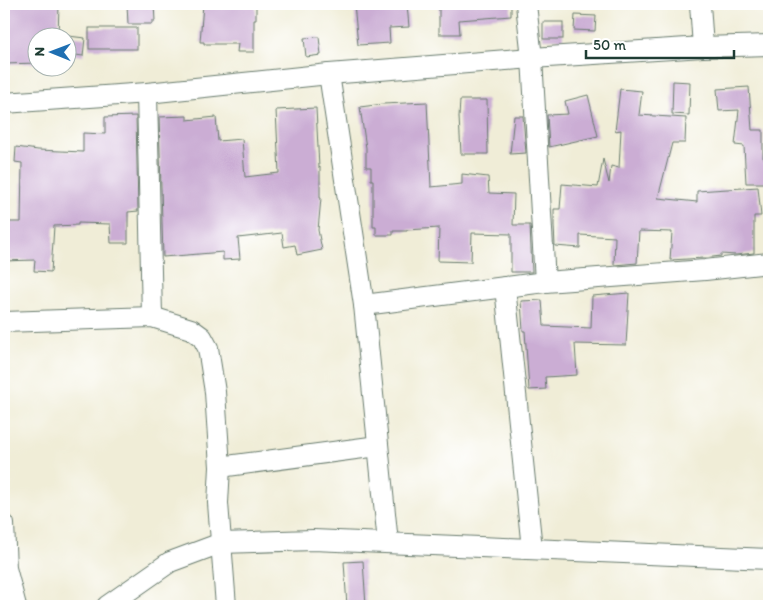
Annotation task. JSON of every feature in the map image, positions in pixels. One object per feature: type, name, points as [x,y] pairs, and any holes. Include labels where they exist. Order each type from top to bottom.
[{"type":"street","points":[[526,4],[532,58],[544,282]]},
{"type":"street","points":[[700,4],[703,47]]},
{"type":"street","points":[[4,103],[147,93],[329,74],[532,58],[703,47],[769,45]]},
{"type":"street","points":[[329,74],[364,305],[388,543]]},
{"type":"street","points":[[147,93],[152,317]]},
{"type":"street","points":[[364,305],[544,282],[705,270],[769,263]]},
{"type":"street","points":[[505,287],[532,549]]},
{"type":"street","points":[[4,322],[152,317],[191,329],[202,337],[208,348],[215,392],[220,467],[218,503],[226,606]]},
{"type":"street","points":[[220,467],[378,446]]},
{"type":"street","points":[[4,524],[5,568],[16,606]]},
{"type":"street","points":[[108,606],[170,562],[221,543],[313,540],[769,559]]},
{"type":"building","points":[[4,4],[59,4],[58,28],[28,28],[28,63],[4,64],[4,47],[6,46]]},
{"type":"building","points":[[127,4],[154,4],[155,21],[152,21],[152,24],[128,24]]},
{"type":"building","points":[[203,4],[256,4],[254,52],[237,52],[238,44],[204,44],[204,42],[200,42]]},
{"type":"building","points":[[354,4],[407,4],[409,27],[389,28],[390,43],[358,45]]},
{"type":"building","points":[[439,4],[511,4],[511,16],[459,20],[460,34],[439,34]]},
{"type":"building","points":[[575,15],[596,16],[595,31],[574,30]]},
{"type":"building","points":[[543,22],[563,22],[563,39],[543,39]]},
{"type":"building","points":[[89,28],[137,28],[137,49],[89,49]]},
{"type":"building","points":[[78,37],[85,38],[83,56],[78,55]]},
{"type":"building","points":[[319,37],[321,55],[306,57],[304,38]]},
{"type":"building","points":[[673,81],[690,82],[689,115],[672,114]]},
{"type":"building","points":[[749,87],[752,130],[763,130],[763,158],[769,158],[769,183],[746,183],[744,146],[735,145],[739,110],[719,111],[717,89]]},
{"type":"building","points":[[620,89],[642,91],[639,115],[686,118],[685,143],[672,143],[658,198],[697,202],[697,191],[758,187],[761,216],[754,216],[754,253],[721,254],[721,256],[704,258],[670,260],[672,232],[639,231],[637,263],[614,265],[615,237],[580,235],[580,248],[555,246],[554,209],[560,209],[562,184],[598,187],[603,159],[609,183],[611,166],[619,168],[621,130],[615,131]]},
{"type":"building","points":[[588,95],[598,136],[549,147],[547,115],[568,114],[565,101]]},
{"type":"building","points":[[460,100],[487,100],[488,154],[461,154]]},
{"type":"building","points":[[427,102],[431,187],[462,184],[462,174],[488,177],[489,193],[514,194],[513,225],[530,225],[532,272],[511,272],[511,234],[472,233],[471,262],[438,261],[439,228],[393,231],[393,235],[376,235],[376,227],[373,227],[373,180],[371,180],[371,167],[366,167],[366,148],[360,107]]},
{"type":"building","points":[[316,108],[321,198],[318,230],[322,250],[297,255],[295,245],[284,247],[282,233],[238,238],[240,259],[223,260],[223,252],[163,257],[159,117],[187,116],[187,120],[216,117],[218,141],[242,139],[245,177],[279,173],[276,110]]},
{"type":"building","points":[[136,116],[138,211],[128,212],[128,243],[111,243],[110,224],[78,223],[78,225],[54,226],[51,272],[34,271],[35,260],[4,261],[4,222],[21,222],[22,163],[15,162],[16,147],[83,152],[83,133],[105,134],[105,117]]},
{"type":"building","points":[[514,116],[523,116],[526,153],[510,154]]},
{"type":"building","points":[[629,293],[626,345],[575,344],[577,375],[545,377],[546,389],[529,390],[521,301],[542,300],[544,326],[591,328],[592,296]]},
{"type":"building","points":[[363,561],[366,606],[347,606],[344,562]]}]
